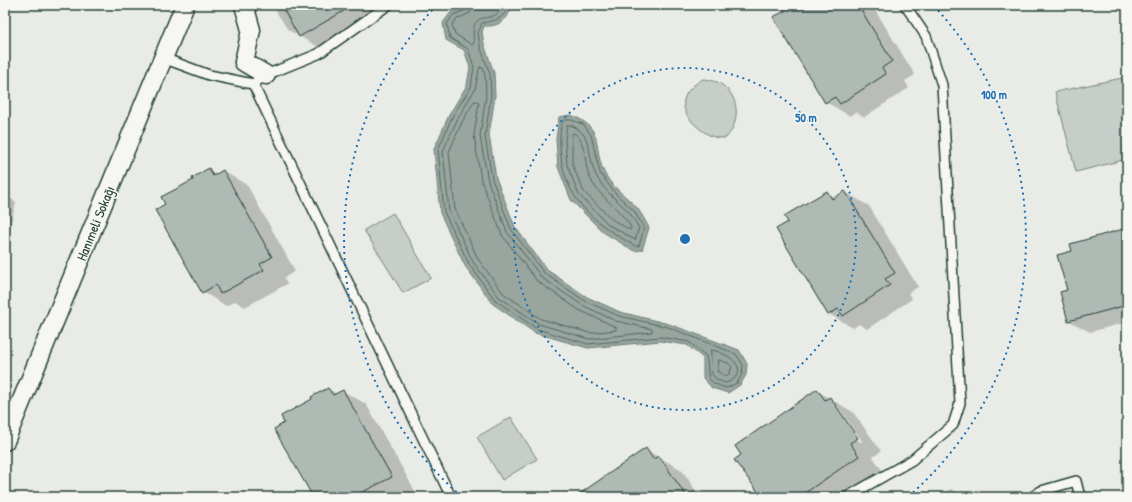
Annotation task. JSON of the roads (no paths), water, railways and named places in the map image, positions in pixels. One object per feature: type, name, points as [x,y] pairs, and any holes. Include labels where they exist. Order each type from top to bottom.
[{"type":"street","name":"Hanımeli Sokağı","points":[[5,441],[185,5]]},
{"type":"street","points":[[244,5],[251,30],[244,62],[259,80]]},
{"type":"lane","points":[[163,58],[209,74],[259,80],[318,54],[388,5]]},
{"type":"lane","points":[[847,497],[912,460],[953,425],[960,403],[942,85],[926,36],[905,5]]},
{"type":"lane","points":[[259,80],[451,497]]},
{"type":"lane","points":[[1032,497],[1041,490],[1076,481],[1080,497]]},
{"type":"water","points":[[467,5],[511,5],[508,15],[502,22],[484,26],[482,32],[484,44],[494,73],[495,96],[489,135],[496,178],[515,227],[547,270],[587,297],[620,312],[669,324],[739,350],[747,364],[746,375],[740,385],[728,393],[712,388],[703,378],[703,358],[687,345],[660,341],[588,348],[535,333],[493,304],[465,266],[440,213],[434,149],[449,115],[467,85],[470,67],[464,50],[446,40],[443,23],[451,12]]},
{"type":"water","points":[[571,115],[589,125],[596,138],[600,161],[606,176],[614,186],[634,204],[648,226],[649,228],[642,250],[634,251],[603,232],[571,200],[558,167],[556,139],[559,117]]}]
